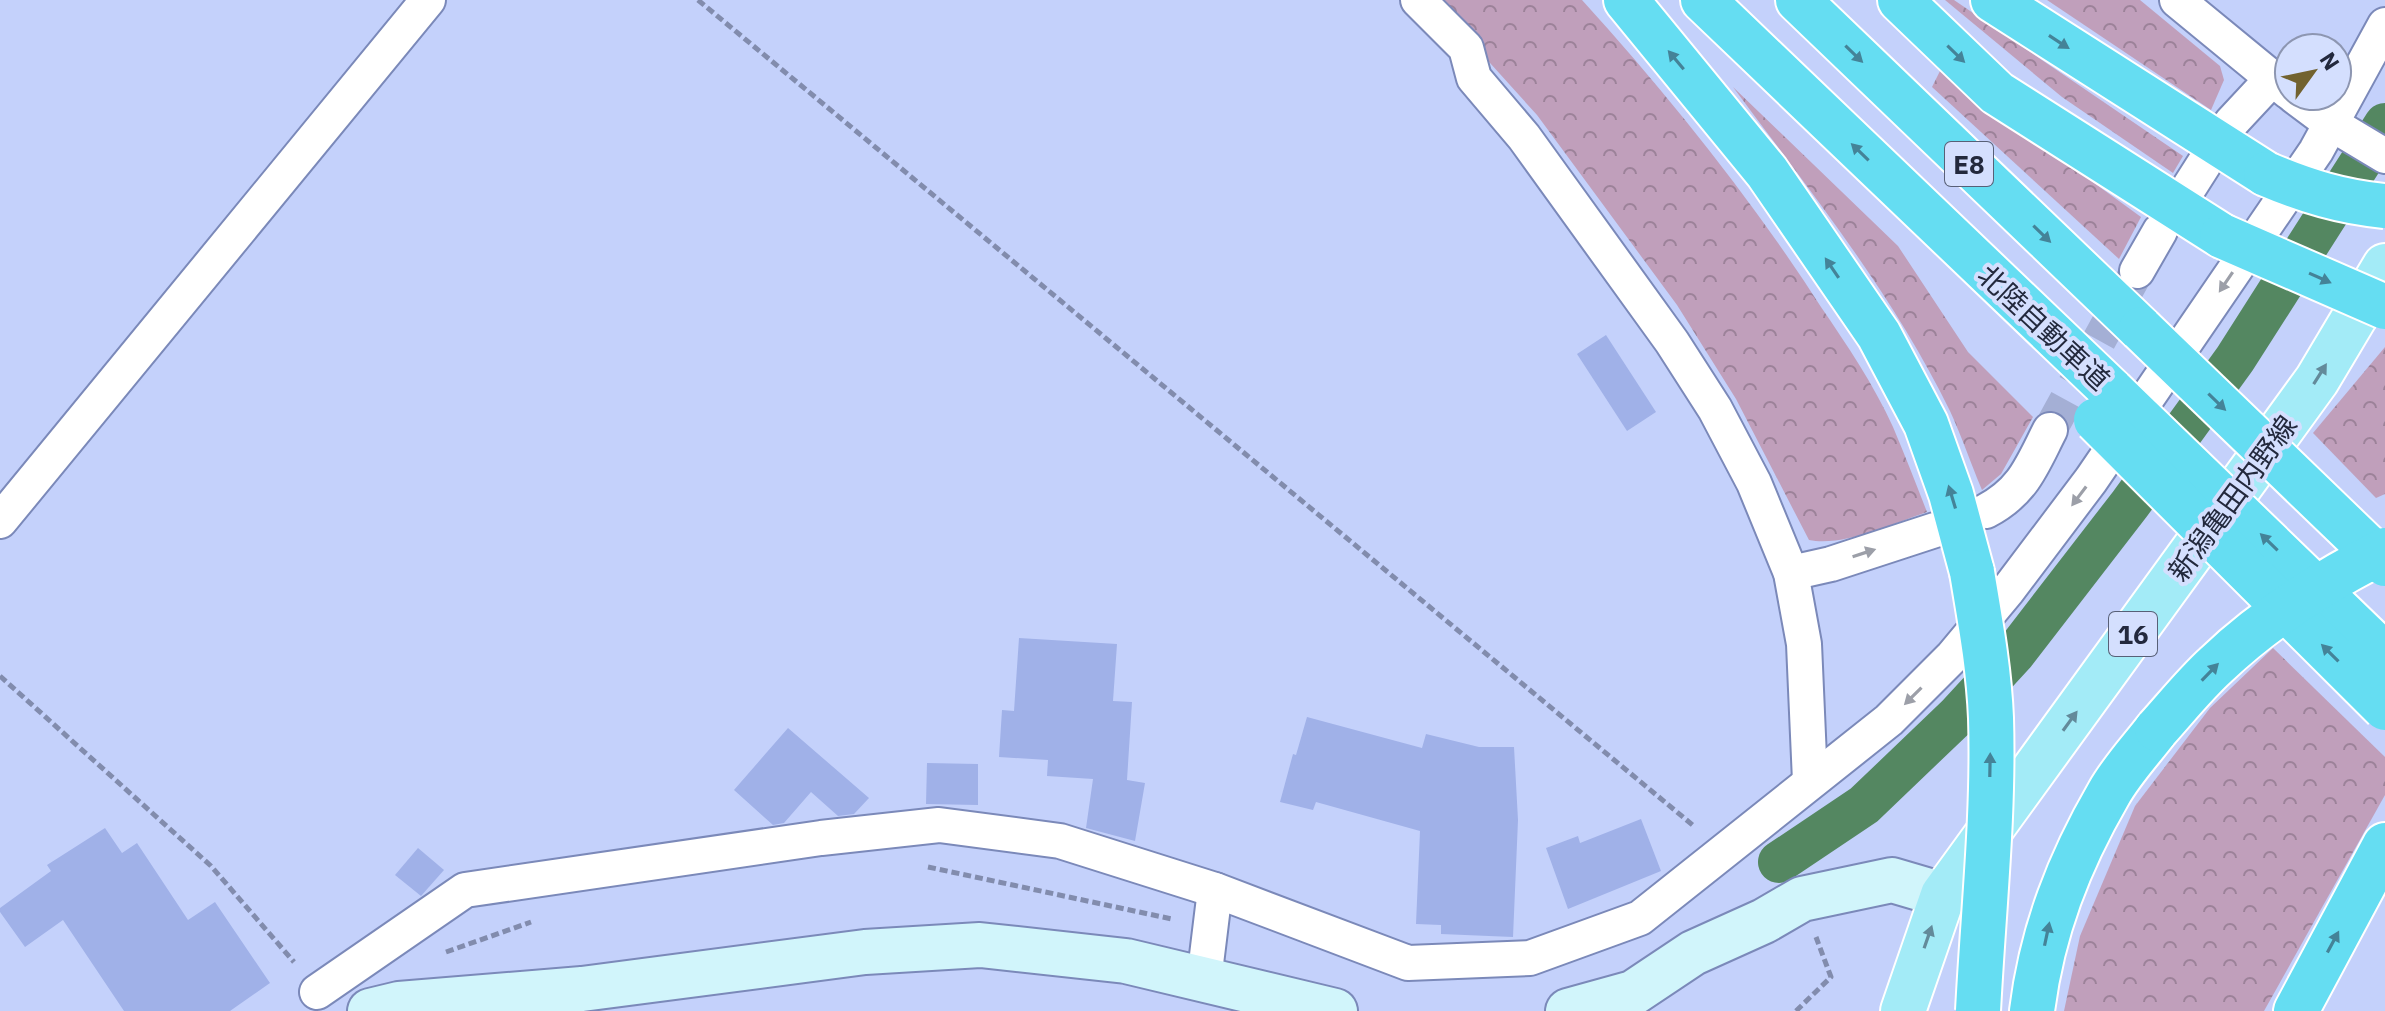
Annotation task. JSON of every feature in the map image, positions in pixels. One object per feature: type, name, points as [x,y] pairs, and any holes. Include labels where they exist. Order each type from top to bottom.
[{"type":"highway","points":[[1626,0],[1767,172],[1879,335],[1926,424],[1951,494],[1972,572],[1984,640],[1991,717],[1978,1011]]},
{"type":"highway","name":"E8","points":[[1703,0],[1916,206],[2104,406]]},
{"type":"highway","name":"E8","points":[[1798,0],[2385,564]]},
{"type":"highway","points":[[1900,0],[1997,93],[2222,236],[2385,307]]},
{"type":"highway","points":[[1993,0],[2266,174],[2309,192],[2352,203],[2385,206]]},
{"type":"highway","points":[[2104,406],[2385,708]]},
{"type":"highway","name":"北陸自動車道","points":[[2104,406],[2385,655]]},
{"type":"highway","points":[[2032,1011],[2050,918],[2110,790],[2157,729],[2227,655],[2274,616],[2338,574],[2385,550]]},
{"type":"highway","points":[[2296,1011],[2385,845]]},
{"type":"main road","name":"新潟亀田内野線","points":[[1903,1011],[1943,895],[2317,380],[2385,266]]},
{"type":"street","points":[[0,521],[428,0]]},
{"type":"street","points":[[1418,0],[1466,48],[1474,78],[1524,137],[1672,342],[1715,409],[1748,471],[1791,573],[1804,644],[1810,781]]},
{"type":"street","points":[[2177,0],[2273,79]]},
{"type":"street","points":[[317,992],[465,890],[821,838],[939,825],[1060,841],[1215,890],[1408,963],[1530,958],[1640,918],[1889,720],[1953,656],[2008,590],[2091,480],[2316,151],[2338,128],[2385,25]]},
{"type":"street","points":[[2231,123],[2273,97]]},
{"type":"street","points":[[2316,112],[2385,156]]},
{"type":"street","points":[[2137,271],[2160,231]]},
{"type":"street","points":[[1986,511],[2007,500],[2023,483],[2050,430]]},
{"type":"street","points":[[1791,573],[1831,564],[1935,530]]},
{"type":"street","points":[[1568,1011],[1633,993],[1693,953],[1764,921],[1802,899],[1892,880],[1943,895]]},
{"type":"street","points":[[1204,980],[1215,890]]},
{"type":"street","points":[[391,1009],[582,989],[865,952],[980,945],[1126,961],[1335,1011]]},
{"type":"path","points":[[698,0],[1724,852]]},
{"type":"path","points":[[0,676],[211,866],[287,952],[317,992]]},
{"type":"path","points":[[1796,1011],[1831,977],[1802,899]]},
{"type":"green space","points":[[1433,0],[1582,0],[1708,149],[1794,266],[1877,396],[1893,427],[1927,512],[1853,537],[1809,540],[1736,399],[1677,305],[1537,115]]},
{"type":"green space","points":[[1945,0],[1954,0],[2183,156],[2173,173],[2062,97]]},
{"type":"green space","points":[[2047,0],[2140,0],[2220,66],[2224,80],[2211,110]]},
{"type":"green space","points":[[1940,71],[2141,217],[2119,259],[1932,87]]},
{"type":"green space","points":[[1733,87],[1898,246],[1968,352],[2033,417],[2001,474],[1982,490],[1950,411],[1903,326],[1849,244]]},
{"type":"green space","points":[[2385,347],[2385,494],[2376,498],[2313,433]]},
{"type":"green space","points":[[2273,648],[2385,757],[2385,795],[2264,1011],[2064,1011],[2080,936],[2135,806],[2210,708]]},
{"type":"building","points":[[1606,335],[1656,412],[1627,431],[1577,354]]},
{"type":"building","points":[[1019,638],[1117,644],[1113,701],[1132,702],[1127,780],[1145,783],[1135,841],[1086,828],[1093,779],[1047,776],[1048,760],[999,757],[1002,710],[1014,711]]},
{"type":"building","points":[[1307,717],[1422,748],[1426,734],[1479,747],[1514,747],[1518,820],[1513,937],[1441,934],[1441,925],[1416,924],[1420,831],[1316,802],[1313,810],[1280,802]]},
{"type":"building","points":[[788,728],[869,798],[854,814],[838,816],[811,792],[784,823],[773,825],[734,790]]},
{"type":"building","points":[[927,763],[978,764],[978,805],[926,804]]},
{"type":"building","points":[[1641,819],[1661,871],[1568,909],[1546,848],[1578,836],[1580,843]]},
{"type":"building","points":[[105,828],[122,853],[137,843],[188,920],[215,902],[270,983],[230,1011],[124,1011],[63,920],[25,947],[0,908],[51,871],[47,865]]},
{"type":"building","points":[[418,848],[444,870],[421,896],[395,875]]},
{"type":"waterway","points":[[1779,862],[1864,805],[1957,716],[2015,653],[2130,504],[2235,359],[2385,124]]},
{"type":"tunnel","points":[[2050,430],[2137,271]]}]
